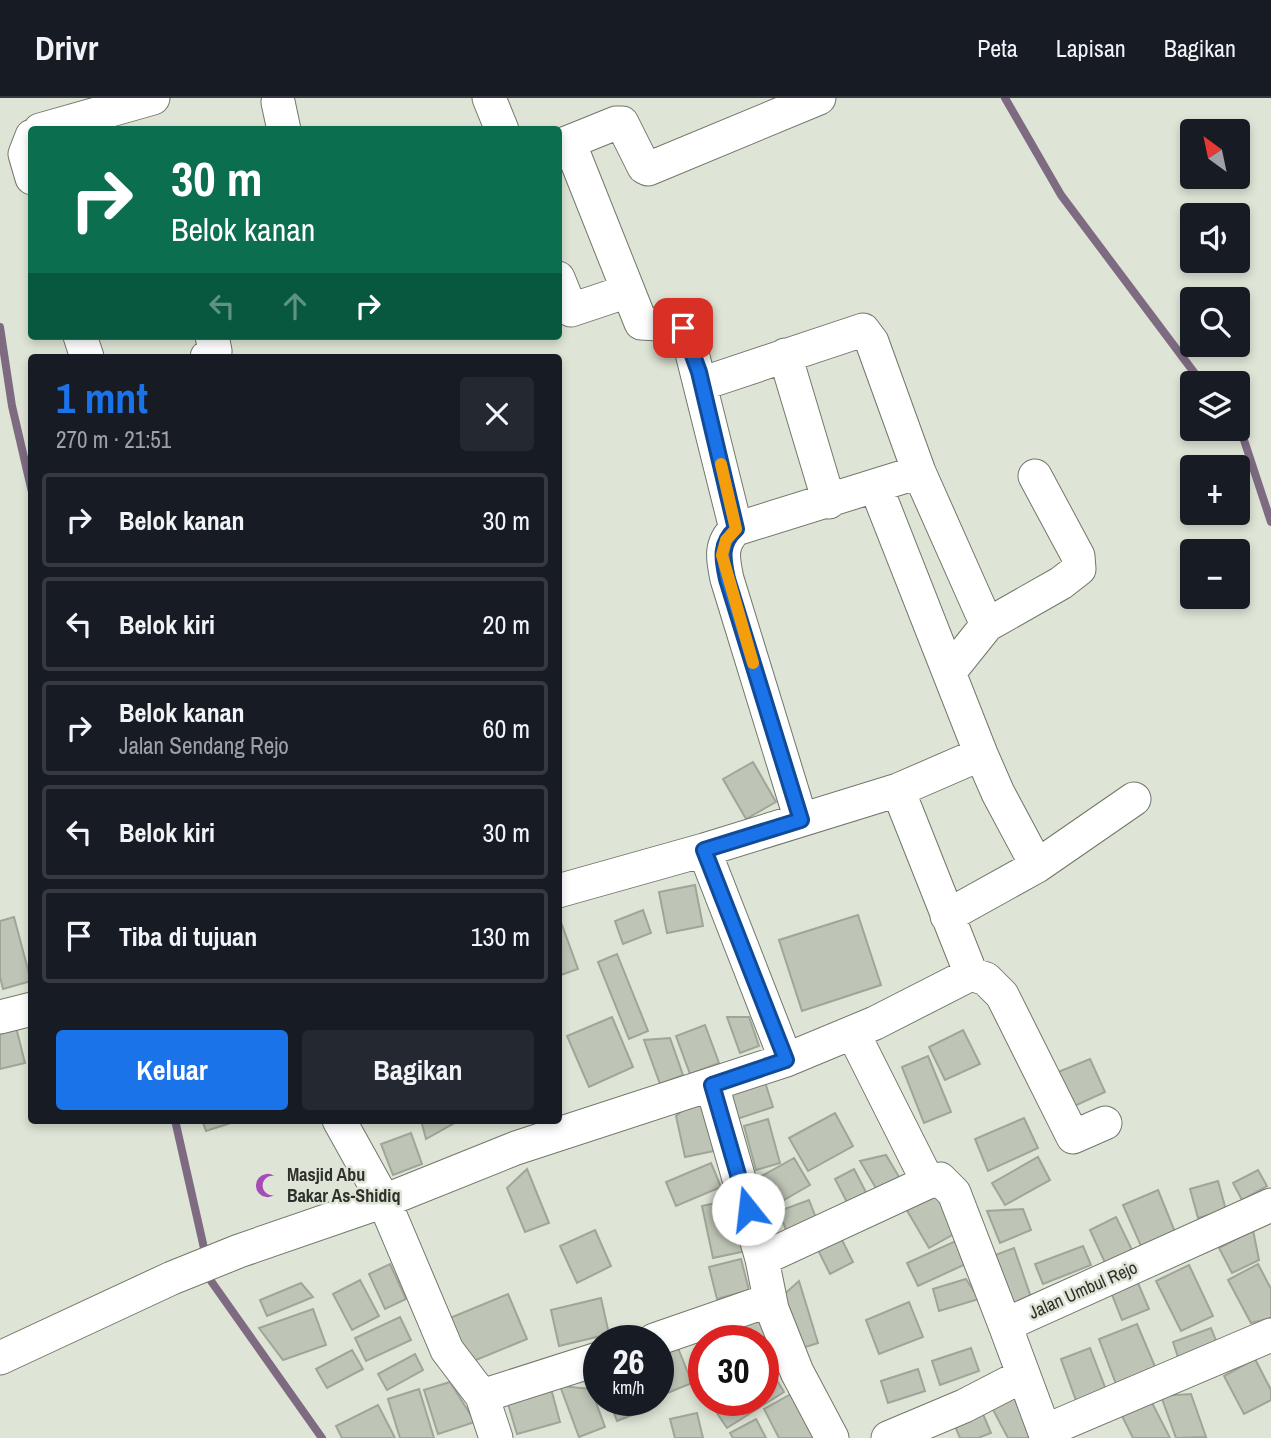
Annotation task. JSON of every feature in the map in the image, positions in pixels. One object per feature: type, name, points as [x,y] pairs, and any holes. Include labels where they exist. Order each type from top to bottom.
[{"type":"street","points":[[85,126],[151,98]]},
{"type":"street","points":[[489,98],[500,126]]},
{"type":"street","points":[[736,529],[701,384],[683,328],[677,325],[641,323],[564,144],[622,123],[643,167],[648,169],[819,98]]},
{"type":"street","points":[[562,288],[571,310],[628,291]]},
{"type":"street","points":[[701,384],[858,330],[866,332],[919,472],[988,625]]},
{"type":"street","points":[[785,355],[829,502]]},
{"type":"street","points":[[801,820],[727,579],[722,555],[726,540],[736,529],[919,472]]},
{"type":"street","points":[[951,670],[988,625],[1061,583],[1080,566],[1078,556],[1035,476]]},
{"type":"street","points":[[876,487],[951,670],[981,754],[998,793],[1037,866]]},
{"type":"street","points":[[562,890],[704,850],[898,790],[981,754]]},
{"type":"street","points":[[898,790],[971,974]]},
{"type":"street","points":[[947,916],[1037,866],[1135,799]]},
{"type":"street","points":[[704,850],[786,1060]]},
{"type":"street","points":[[0,1357],[172,1278],[239,1251],[384,1201],[516,1148],[786,1060],[853,1033],[971,974],[986,979],[1002,995],[1073,1137],[1105,1123]]},
{"type":"street","points":[[0,1017],[28,1010]]},
{"type":"street","points":[[853,1033],[928,1182]]},
{"type":"street","points":[[712,1085],[762,1259],[770,1300],[797,1372],[832,1438]]},
{"type":"street","points":[[341,1124],[384,1201],[447,1350],[482,1396],[496,1438]]},
{"type":"street","points":[[762,1259],[928,1182],[940,1179],[954,1193],[1046,1435],[1271,1335]]},
{"type":"street","name":"Jalan Umbul Rejo","points":[[1005,1325],[1271,1205]]},
{"type":"street","points":[[674,1333],[770,1300]]},
{"type":"street","points":[[482,1396],[583,1364]]},
{"type":"street","points":[[888,1438],[964,1406],[1022,1376]]},
{"type":"building","points":[[753,762],[776,802],[746,819],[723,779]]},
{"type":"building","points":[[695,885],[703,926],[667,933],[659,892]]},
{"type":"building","points":[[643,910],[651,933],[623,944],[615,921]]},
{"type":"building","points":[[858,915],[881,985],[802,1011],[779,940]]},
{"type":"building","points":[[14,917],[28,970],[28,982],[3,989],[0,977],[0,921]]},
{"type":"building","points":[[562,925],[578,969],[562,975]]},
{"type":"building","points":[[617,954],[648,1031],[629,1039],[598,962]]},
{"type":"building","points":[[612,1017],[633,1067],[589,1087],[567,1036]]},
{"type":"building","points":[[727,1017],[749,1017],[759,1046],[740,1053]]},
{"type":"building","points":[[14,1019],[25,1063],[0,1069],[0,1023]]},
{"type":"building","points":[[705,1025],[719,1063],[690,1074],[676,1036]]},
{"type":"building","points":[[963,1030],[980,1064],[945,1080],[929,1047]]},
{"type":"building","points":[[670,1038],[683,1075],[660,1084],[644,1040]]},
{"type":"building","points":[[928,1056],[951,1112],[924,1123],[902,1067]]},
{"type":"building","points":[[1090,1059],[1105,1092],[1068,1109],[1053,1074]]},
{"type":"building","points":[[765,1082],[773,1107],[731,1121],[723,1097]]},
{"type":"building","points":[[702,1095],[714,1151],[685,1157],[676,1116]]},
{"type":"building","points":[[835,1113],[853,1146],[808,1171],[789,1138]]},
{"type":"building","points":[[1024,1118],[1038,1148],[988,1171],[975,1139]]},
{"type":"building","points":[[768,1119],[780,1163],[756,1170],[744,1126]]},
{"type":"building","points":[[203,1124],[228,1124],[206,1131]]},
{"type":"building","points":[[422,1124],[453,1124],[426,1139]]},
{"type":"building","points":[[411,1133],[422,1164],[393,1175],[381,1144]]},
{"type":"building","points":[[886,1155],[902,1182],[880,1195],[860,1161]]},
{"type":"building","points":[[1038,1157],[1050,1180],[1005,1205],[992,1183]]},
{"type":"building","points":[[794,1158],[810,1185],[765,1211],[749,1183]]},
{"type":"building","points":[[711,1163],[721,1187],[676,1206],[666,1182]]},
{"type":"building","points":[[527,1169],[549,1223],[525,1232],[507,1188]]},
{"type":"building","points":[[854,1169],[870,1200],[851,1210],[835,1179]]},
{"type":"building","points":[[1258,1170],[1267,1186],[1242,1200],[1233,1183]]},
{"type":"building","points":[[1218,1181],[1226,1210],[1198,1218],[1190,1189]]},
{"type":"building","points":[[935,1189],[959,1231],[929,1248],[905,1207]]},
{"type":"building","points":[[1158,1190],[1175,1232],[1141,1246],[1123,1205]]},
{"type":"building","points":[[735,1199],[746,1251],[713,1258],[702,1206]]},
{"type":"building","points":[[809,1200],[816,1218],[786,1230],[779,1211]]},
{"type":"building","points":[[1023,1209],[1031,1230],[1000,1243],[987,1211]]},
{"type":"building","points":[[1116,1217],[1133,1252],[1106,1265],[1090,1230]]},
{"type":"building","points":[[595,1230],[611,1266],[577,1283],[560,1246]]},
{"type":"building","points":[[1253,1230],[1259,1260],[1232,1273],[1219,1248]]},
{"type":"building","points":[[841,1238],[853,1262],[830,1274],[818,1250]]},
{"type":"building","points":[[958,1240],[968,1263],[918,1286],[907,1263]]},
{"type":"building","points":[[1083,1246],[1091,1265],[1043,1284],[1035,1264]]},
{"type":"building","points":[[1014,1248],[1033,1303],[1006,1312],[987,1258]]},
{"type":"building","points":[[741,1259],[749,1290],[717,1299],[709,1267]]},
{"type":"building","points":[[390,1264],[406,1299],[385,1309],[369,1274]]},
{"type":"building","points":[[1258,1264],[1271,1289],[1271,1318],[1251,1323],[1228,1280]]},
{"type":"building","points":[[1189,1265],[1213,1316],[1181,1331],[1156,1281]]},
{"type":"building","points":[[1135,1276],[1149,1309],[1122,1320],[1109,1287]]},
{"type":"building","points":[[966,1279],[979,1299],[939,1311],[933,1289]]},
{"type":"building","points":[[360,1280],[379,1316],[352,1330],[333,1294]]},
{"type":"building","points":[[799,1281],[818,1343],[796,1350],[780,1298]]},
{"type":"building","points":[[301,1283],[313,1297],[267,1316],[260,1300]]},
{"type":"building","points":[[508,1294],[527,1339],[464,1365],[445,1320]]},
{"type":"building","points":[[601,1298],[607,1325],[583,1325],[583,1340],[559,1346],[551,1310]]},
{"type":"building","points":[[909,1302],[923,1337],[879,1354],[866,1320]]},
{"type":"building","points":[[313,1309],[326,1345],[283,1360],[259,1328]]},
{"type":"building","points":[[757,1312],[762,1325],[723,1325]]},
{"type":"building","points":[[400,1317],[411,1340],[366,1361],[355,1338]]},
{"type":"building","points":[[1137,1324],[1159,1376],[1119,1392],[1099,1339]]},
{"type":"building","points":[[1211,1328],[1217,1343],[1178,1357],[1173,1342]]},
{"type":"building","points":[[676,1343],[688,1373],[688,1385],[674,1390]]},
{"type":"building","points":[[971,1348],[979,1371],[940,1385],[932,1361]]},
{"type":"building","points":[[1090,1348],[1108,1395],[1078,1406],[1061,1359]]},
{"type":"building","points":[[352,1350],[363,1369],[327,1388],[316,1369]]},
{"type":"building","points":[[415,1354],[423,1370],[387,1390],[378,1374]]},
{"type":"building","points":[[1255,1359],[1271,1390],[1271,1400],[1244,1414],[1224,1376]]},
{"type":"building","points":[[918,1369],[925,1391],[888,1403],[881,1381]]},
{"type":"building","points":[[549,1381],[560,1422],[517,1434],[505,1394]]},
{"type":"building","points":[[450,1382],[475,1422],[438,1434],[424,1390]]},
{"type":"building","points":[[560,1386],[583,1388],[583,1416],[601,1416],[605,1427],[579,1437]]},
{"type":"building","points":[[419,1389],[434,1438],[400,1438],[388,1399]]},
{"type":"building","points":[[1015,1392],[1039,1438],[1008,1438],[991,1406]]},
{"type":"building","points":[[791,1394],[814,1438],[779,1438],[768,1416],[779,1416],[779,1401]]},
{"type":"building","points":[[1191,1394],[1206,1437],[1176,1438],[1161,1396]]},
{"type":"building","points":[[1149,1397],[1170,1438],[1133,1438],[1120,1412]]},
{"type":"building","points":[[378,1405],[395,1438],[342,1438],[336,1426]]},
{"type":"building","points":[[980,1407],[991,1433],[978,1438],[960,1438],[952,1419]]},
{"type":"building","points":[[615,1416],[630,1416],[617,1421]]},
{"type":"building","points":[[698,1416],[703,1438],[675,1438],[670,1419]]},
{"type":"building","points":[[719,1416],[746,1416],[727,1428]]},
{"type":"building","points":[[756,1419],[766,1438],[733,1438],[730,1433]]},
{"type":"waterway","points":[[1005,98],[1061,195],[1193,371]]},
{"type":"waterway","points":[[0,327],[12,406],[28,475]]},
{"type":"waterway","points":[[1244,441],[1271,522]]},
{"type":"waterway","points":[[176,1124],[206,1257]]},
{"type":"waterway","points":[[209,1270],[211,1281],[322,1438]]},
{"type":"slow traffic","points":[[721,464],[736,529],[726,540],[722,555],[753,663]]},
{"type":"place","name":"Masjid Abu Bakar As-Shidiq","points":[[267,1185]]},
{"type":"route","points":[[683,328],[699,372],[736,529],[726,540],[722,555],[727,579],[801,820],[704,850],[786,1060],[712,1085],[748,1209]]}]
